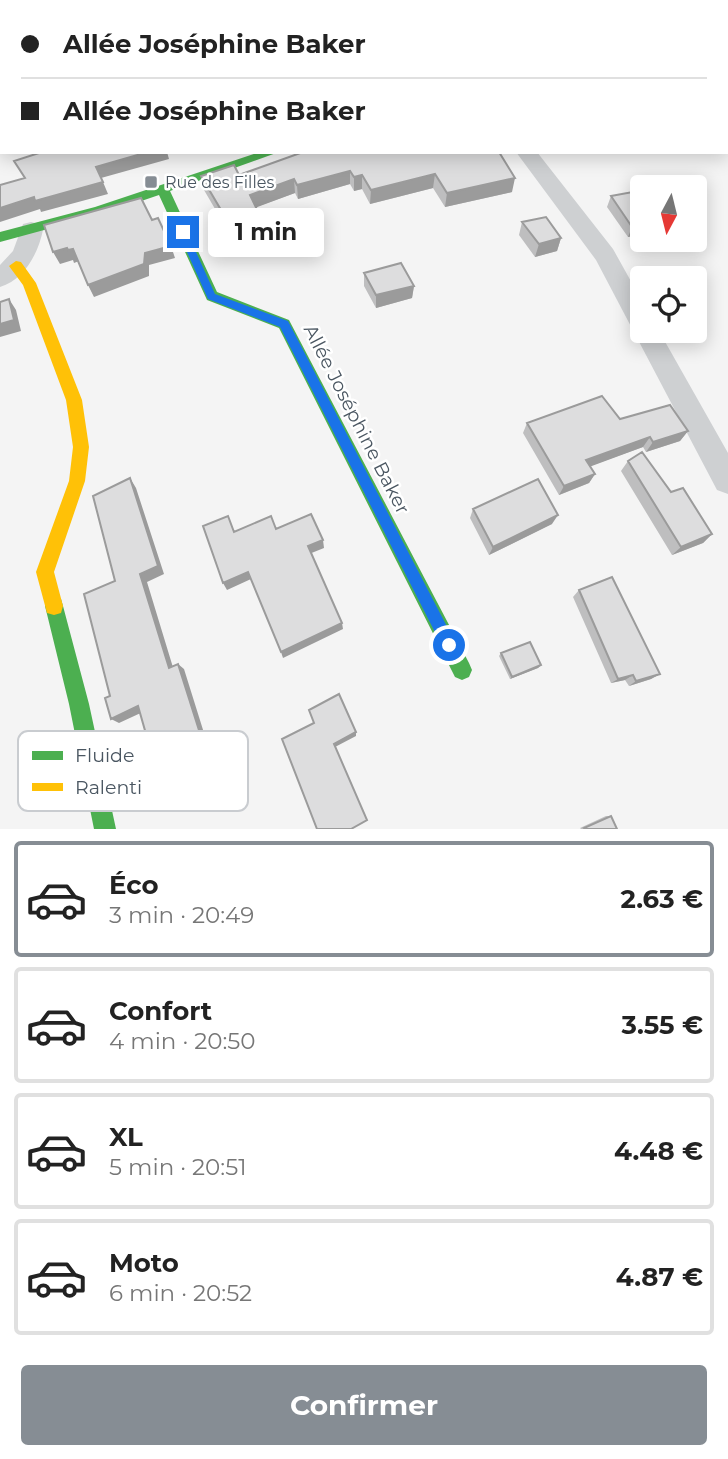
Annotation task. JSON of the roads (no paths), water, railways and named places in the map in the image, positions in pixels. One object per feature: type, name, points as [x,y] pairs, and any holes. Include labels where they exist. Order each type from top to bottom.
[{"type":"street","points":[[0,237],[163,189],[267,154]]},
{"type":"street","points":[[528,154],[605,255],[630,302]]},
{"type":"street","name":"Allée Joséphine Baker","points":[[163,189],[212,296],[284,324],[462,670]]},
{"type":"street","points":[[31,230],[29,242],[8,272],[29,283],[74,400],[81,447],[77,481],[45,572],[85,731]]},
{"type":"street","points":[[653,343],[728,481]]},
{"type":"street","points":[[101,811],[105,829]]},
{"type":"place","name":"Rue des Filles","points":[[151,182]]}]
